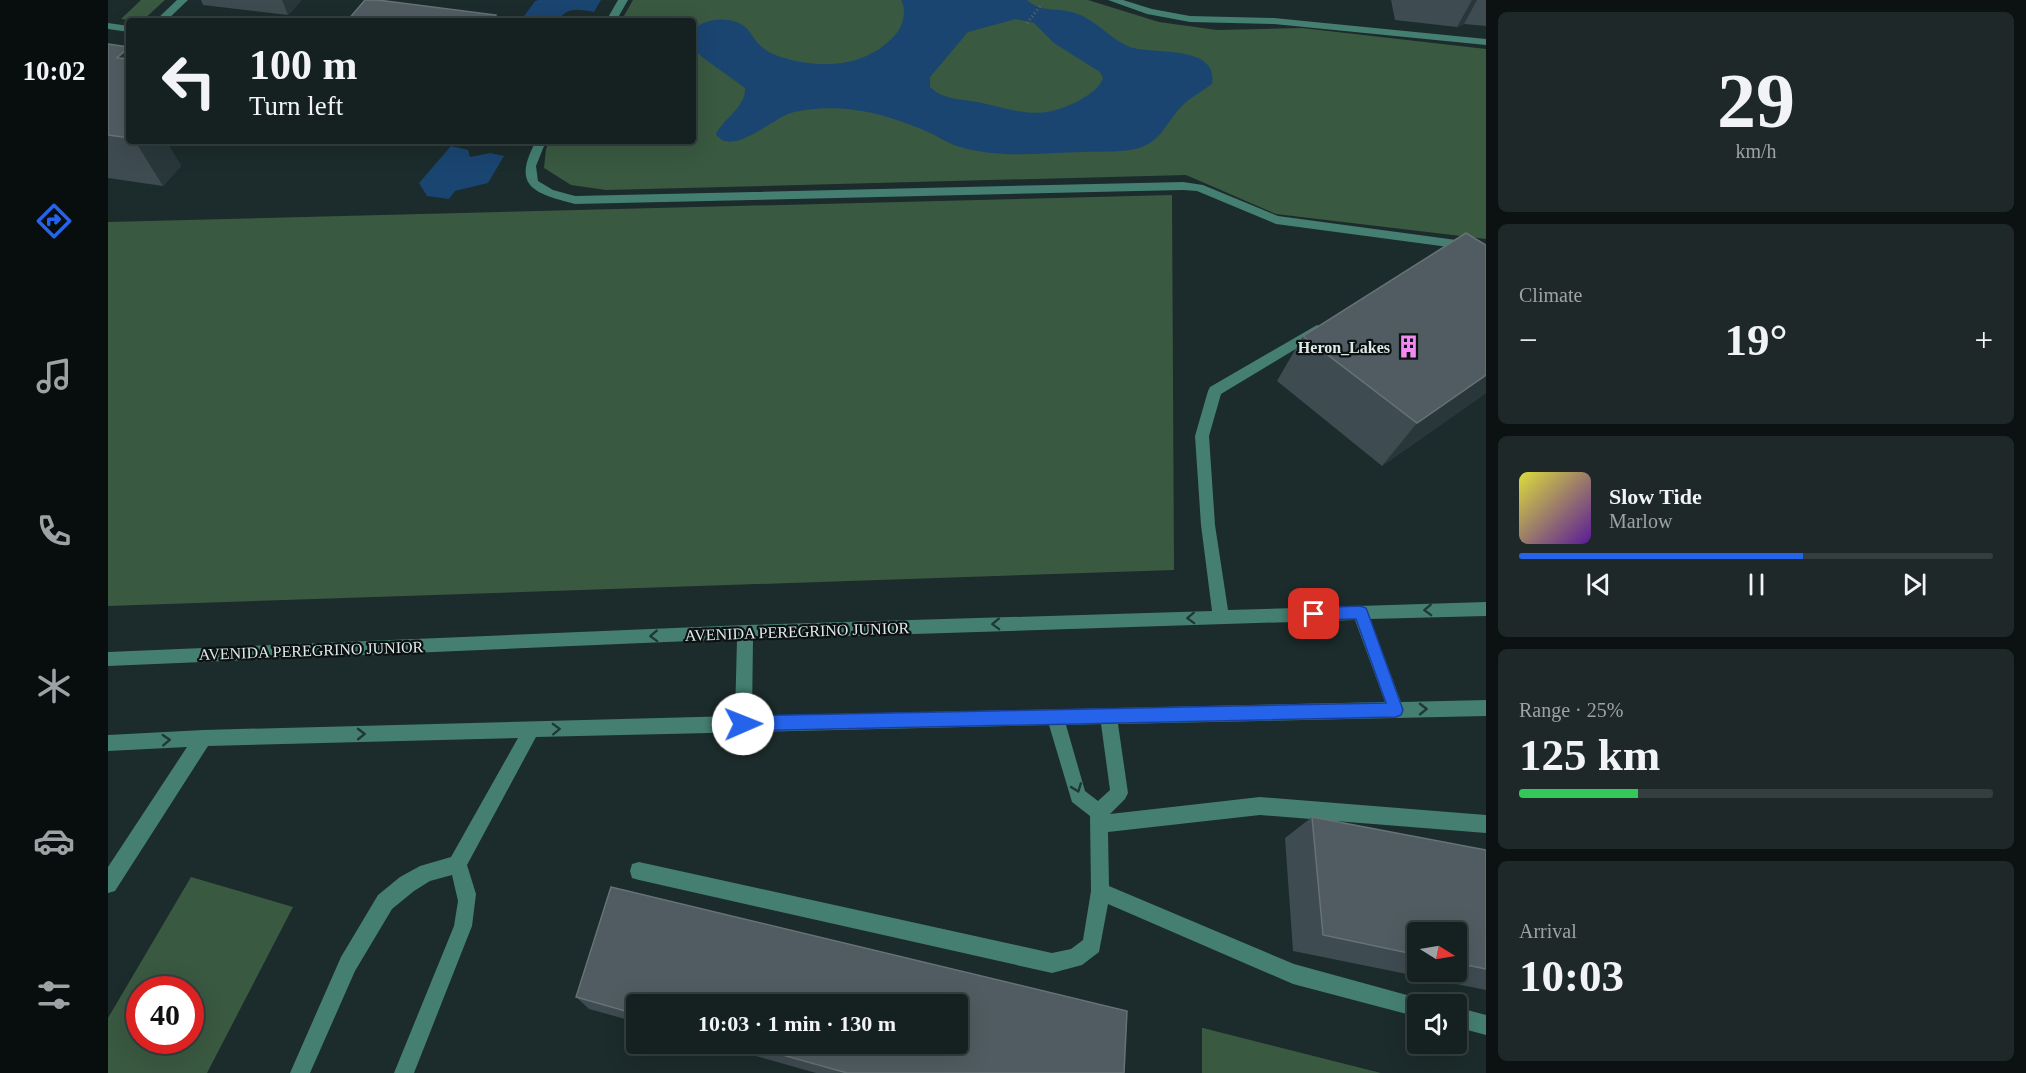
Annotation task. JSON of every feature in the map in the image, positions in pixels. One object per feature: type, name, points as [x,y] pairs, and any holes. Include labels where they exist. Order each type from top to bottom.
[{"type":"street","points":[[163,18],[183,0]]},
{"type":"street","points":[[613,18],[623,0]]},
{"type":"street","points":[[1113,0],[1150,12],[1190,19],[1274,21],[1486,42]]},
{"type":"street","points":[[108,26],[126,29]]},
{"type":"street","points":[[538,144],[530,160],[530,176],[542,190],[574,200],[1183,186],[1199,188],[1276,220],[1486,248]]},
{"type":"street","points":[[1221,617],[1208,525],[1202,436],[1215,392],[1333,321]]},
{"type":"street","name":"AVENIDA PEREGRINO JUNIOR","points":[[108,659],[745,632],[1486,609]]},
{"type":"street","points":[[1360,613],[1396,710]]},
{"type":"street","points":[[743,724],[745,632]]},
{"type":"street","points":[[108,743],[202,738],[1055,716],[1486,708]]},
{"type":"street","points":[[1055,716],[1078,796],[1100,818],[1260,806],[1486,824]]},
{"type":"street","points":[[639,871],[1052,963],[1075,958],[1092,945],[1100,891],[1100,818],[1119,793],[1108,716]]},
{"type":"street","points":[[300,1073],[348,964],[386,902],[407,884],[427,873],[457,865],[531,730]]},
{"type":"street","points":[[108,884],[202,738]]},
{"type":"street","points":[[404,1073],[463,926],[469,903],[467,884],[457,865]]},
{"type":"street","points":[[1100,891],[1293,974],[1407,1004]]},
{"type":"street","points":[[1467,1020],[1486,1025]]},
{"type":"path","points":[[1027,23],[1042,4]]},
{"type":"green space","points":[[141,0],[165,0],[145,18],[121,19]]},
{"type":"green space","points":[[633,0],[1088,0],[1159,22],[1217,30],[1302,28],[1486,49],[1486,239],[1276,214],[1186,175],[606,190],[571,185],[544,168],[548,144],[696,144],[696,18],[623,18]]},
{"type":"green space","points":[[1172,195],[1174,570],[108,606],[108,222]]},
{"type":"green space","points":[[191,877],[293,907],[207,1073],[108,1073],[108,1018],[126,987],[126,1054],[204,1054],[204,976],[133,976]]},
{"type":"green space","points":[[1203,1028],[1381,1073],[1202,1073]]},
{"type":"water","points":[[601,0],[594,12],[573,10],[559,18],[523,18],[535,1]]},
{"type":"water","points":[[901,0],[1027,0],[1038,7],[1068,11],[1082,16],[1130,47],[1195,57],[1205,62],[1211,71],[1212,84],[1183,105],[1155,139],[1142,147],[1121,151],[988,153],[953,145],[892,118],[840,108],[791,113],[752,135],[732,142],[723,140],[716,134],[742,101],[745,88],[696,51],[696,27],[713,20],[730,20],[745,26],[762,47],[775,55],[805,63],[834,64],[861,58],[885,44],[901,27],[904,13]],"holes":[[[1016,19],[1034,23],[1054,43],[1100,72],[1103,78],[1094,91],[1066,107],[1041,113],[1029,113],[952,98],[930,87],[930,77],[968,32]]]},
{"type":"water","points":[[451,146],[468,150],[470,157],[490,153],[504,156],[488,183],[455,191],[449,199],[427,196],[419,183]]},
{"type":"building","points":[[365,0],[496,15],[494,18],[350,18]]},
{"type":"building","points":[[108,44],[126,47],[126,50],[117,58],[126,59],[126,138],[108,135]]},
{"type":"building","name":"Heron_Lakes","points":[[1466,233],[1486,245],[1486,375],[1417,423],[1303,336]]},
{"type":"building","points":[[1312,817],[1486,850],[1486,969],[1467,965],[1467,922],[1407,922],[1407,953],[1323,935]]},
{"type":"building","points":[[611,887],[1127,1011],[1124,1073],[847,1073],[779,1054],[968,1054],[968,994],[626,994],[626,1011],[576,997]]},
{"type":"place","name":"Heron_Lakes","points":[[1408,347]]},
{"type":"route","points":[[743,724],[1396,710],[1360,613],[1314,614]]}]
